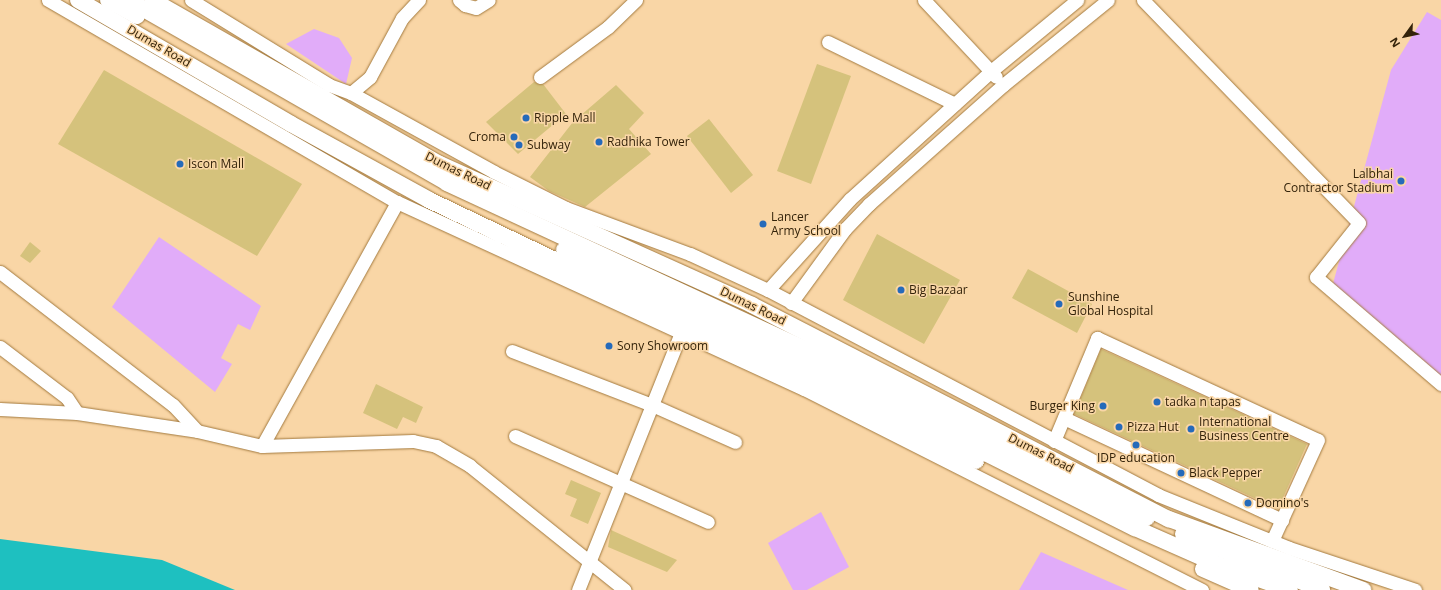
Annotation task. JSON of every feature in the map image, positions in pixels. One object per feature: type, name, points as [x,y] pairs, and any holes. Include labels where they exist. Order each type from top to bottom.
[{"type":"main road","name":"Dumas Road","points":[[78,0],[291,124],[429,200],[1094,519],[1251,590]]},
{"type":"main road","points":[[108,0],[432,186],[882,401],[1135,528],[1219,565],[1290,590]]},
{"type":"main road","points":[[128,0],[447,183],[858,374],[1097,497],[1226,553],[1322,590]]},
{"type":"main road","name":"Dumas Road","points":[[152,0],[440,164],[752,305],[1169,519],[1363,590]]},
{"type":"street","points":[[48,0],[397,202],[804,389],[1202,590]]},
{"type":"street","points":[[191,0],[330,85],[351,93],[494,172],[566,208],[690,254],[768,290],[1158,495],[1272,541],[1415,590]]},
{"type":"street","points":[[351,93],[370,77],[402,18],[419,0]]},
{"type":"street","points":[[459,0],[465,5],[476,8],[489,0]]},
{"type":"street","points":[[540,77],[608,27],[636,0]]},
{"type":"street","points":[[924,0],[1003,85]]},
{"type":"street","points":[[768,290],[835,214],[991,71],[1077,0]]},
{"type":"street","points":[[791,303],[845,229],[868,204],[1003,85],[1108,0]]},
{"type":"street","points":[[1144,0],[1360,223],[1316,277],[1441,384]]},
{"type":"street","points":[[828,42],[955,104]]},
{"type":"street","points":[[262,446],[397,202]]},
{"type":"street","points":[[0,272],[173,405],[197,431]]},
{"type":"street","points":[[578,590],[681,332]]},
{"type":"street","points":[[1054,441],[1097,338],[1318,440],[1272,541]]},
{"type":"street","points":[[0,347],[67,398],[77,413]]},
{"type":"street","points":[[512,351],[652,405],[735,442]]},
{"type":"street","points":[[0,409],[77,413],[197,431],[262,446],[413,441],[436,446],[470,466],[625,590]]},
{"type":"street","points":[[1064,418],[1282,520]]},
{"type":"street","points":[[515,436],[708,522]]},
{"type":"shaded area","name":"Lalbhai Contractor Stadium","points":[[1427,12],[1441,20],[1441,392],[1331,291],[1391,70]]},
{"type":"shaded area","points":[[314,29],[339,38],[352,58],[346,84],[286,44]]},
{"type":"shaded area","points":[[159,237],[261,306],[250,330],[238,324],[221,358],[232,364],[215,392],[112,307]]},
{"type":"shaded area","points":[[821,512],[849,567],[807,590],[793,590],[768,543]]},
{"type":"shaded area","points":[[1041,552],[1128,590],[1019,590]]},
{"type":"water","points":[[0,539],[162,560],[235,590],[0,590]]},
{"type":"building","points":[[817,64],[851,76],[811,184],[777,171]]},
{"type":"building","name":"Iscon Mall","points":[[104,70],[302,184],[257,256],[58,144]]},
{"type":"building","name":"Ripple Mall","points":[[534,82],[543,84],[566,114],[518,154],[486,122]]},
{"type":"building","name":"Radhika Tower","points":[[616,85],[644,113],[629,129],[651,154],[585,207],[549,191],[530,177],[573,122]]},
{"type":"building","points":[[709,119],[753,175],[731,193],[687,136]]},
{"type":"building","name":"Big Bazaar","points":[[877,234],[960,280],[924,344],[843,300]]},
{"type":"building","points":[[30,242],[41,251],[30,263],[20,256]]},
{"type":"building","points":[[1028,269],[1092,304],[1077,333],[1012,298]]},
{"type":"building","name":"International Business Centre","points":[[1101,349],[1307,444],[1278,509],[1074,414]]},
{"type":"building","points":[[376,384],[423,407],[416,423],[403,417],[397,429],[363,413]]},
{"type":"building","points":[[571,480],[601,493],[588,524],[570,516],[577,499],[565,494]]},
{"type":"building","points":[[611,530],[677,560],[667,572],[608,547]]},
{"type":"place","name":"Ripple Mall","points":[[526,118]]},
{"type":"place","name":"Croma","points":[[514,137]]},
{"type":"place","name":"Radhika Tower","points":[[599,142]]},
{"type":"place","name":"Subway","points":[[519,145]]},
{"type":"place","name":"Iscon Mall","points":[[180,164]]},
{"type":"place","name":"Lalbhai Contractor Stadium","points":[[1401,181]]},
{"type":"place","name":"Lancer Army School","points":[[763,224]]},
{"type":"place","name":"Big Bazaar","points":[[901,290]]},
{"type":"place","name":"Sunshine Global Hospital","points":[[1059,304]]},
{"type":"place","name":"Sony Showroom","points":[[609,346]]},
{"type":"place","name":"tadka n tapas","points":[[1157,402]]},
{"type":"place","name":"Burger King","points":[[1103,406]]},
{"type":"place","name":"Pizza Hut","points":[[1119,427]]},
{"type":"place","name":"International Business Centre","points":[[1191,429]]},
{"type":"place","name":"IDP education","points":[[1136,445]]},
{"type":"place","name":"Black Pepper","points":[[1181,473]]},
{"type":"place","name":"Domino's","points":[[1248,503]]}]
